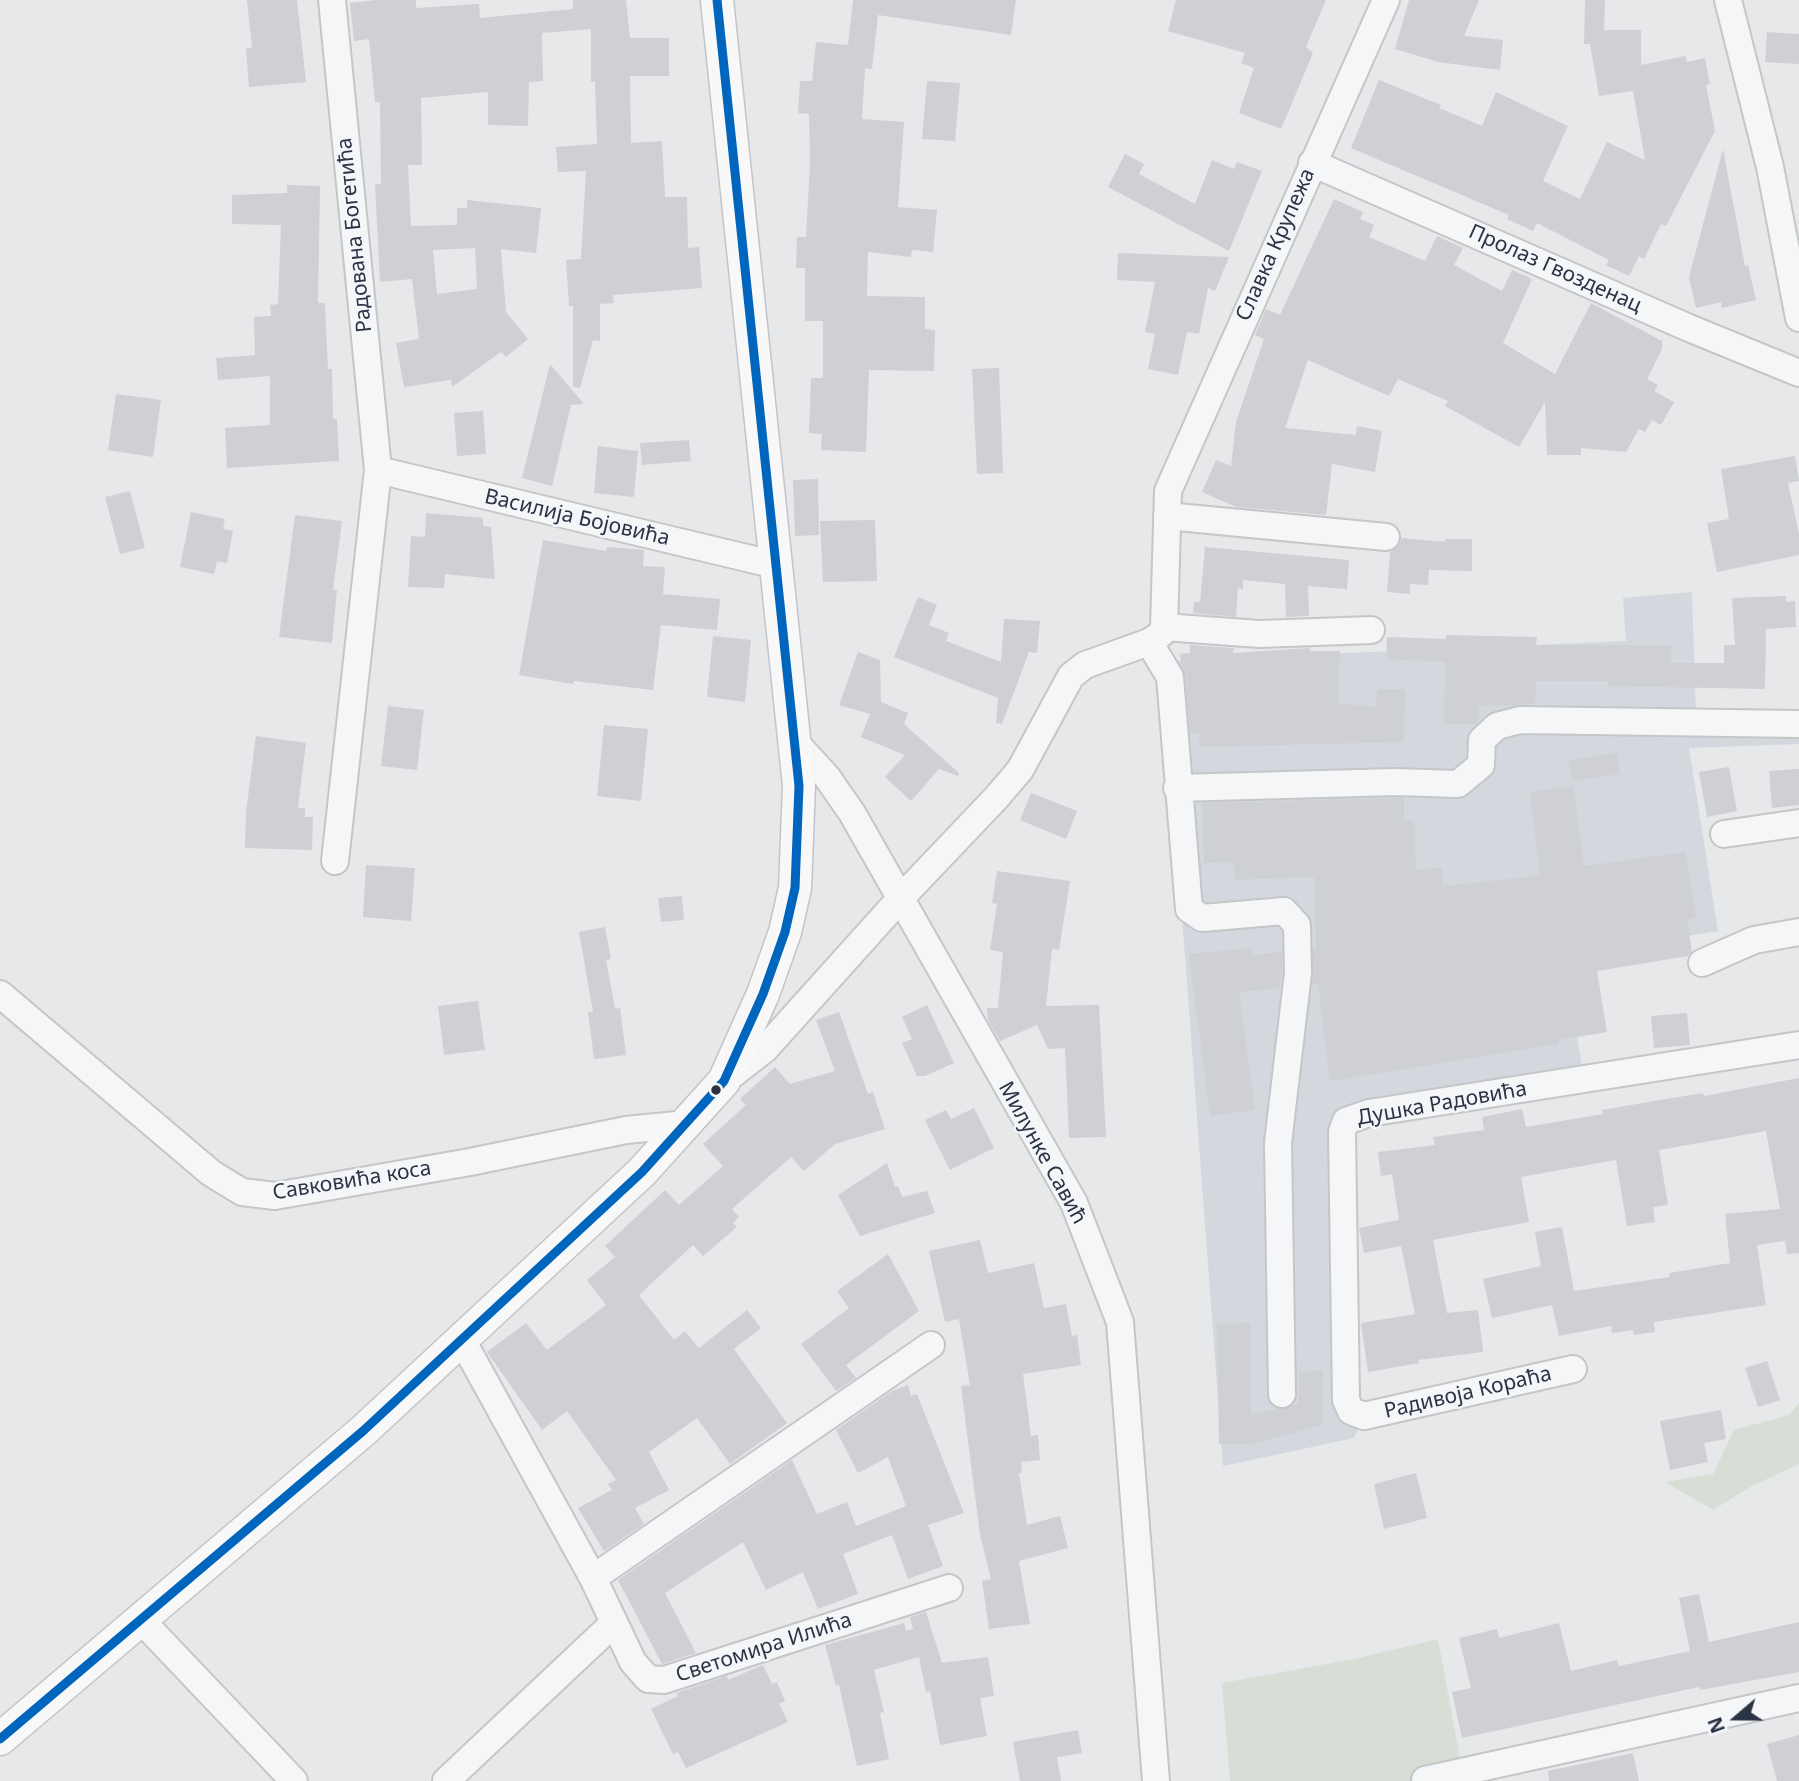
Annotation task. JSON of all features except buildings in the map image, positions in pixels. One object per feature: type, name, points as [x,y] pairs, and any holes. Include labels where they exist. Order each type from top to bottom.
[{"type":"main road","points":[[0,1739],[337,1454],[642,1172],[724,1081],[763,995],[792,907],[799,841],[796,743],[717,0]]},
{"type":"street","name":"Радована Богетића","points":[[332,0],[378,470],[335,861]]},
{"type":"street","name":"Славка Крупежа","points":[[1167,504],[1312,163],[1387,0]]},
{"type":"street","points":[[1728,0],[1770,167],[1799,318]]},
{"type":"street","name":"Пролаз Гвозденац","points":[[1312,163],[1689,328],[1799,373]]},
{"type":"street","name":"Василија Бојовића","points":[[378,470],[776,565]]},
{"type":"street","points":[[1282,1394],[1278,1143],[1298,973],[1297,925],[1284,911],[1202,918],[1189,909],[1170,677],[1156,635],[1167,504],[1386,537]]},
{"type":"street","points":[[724,1081],[765,1049],[899,900],[983,814],[1020,770],[1071,676],[1085,665],[1156,635],[1371,630]]},
{"type":"street","points":[[1177,788],[1395,782],[1458,784],[1481,765],[1482,740],[1497,726],[1520,720],[1799,724]]},
{"type":"street","name":"Милунке Савић","points":[[796,743],[821,770],[852,813],[899,900],[1074,1203],[1120,1322],[1156,1781]]},
{"type":"street","points":[[1724,834],[1799,823]]},
{"type":"street","points":[[1702,963],[1754,940],[1799,932]]},
{"type":"street","name":"Савковића коса","points":[[0,995],[201,1165],[242,1192],[275,1196],[470,1162],[626,1130],[687,1124]]},
{"type":"street","name":"Душка Радовића","points":[[1364,1416],[1351,1411],[1346,1400],[1342,1132],[1346,1121],[1369,1113],[1799,1045]]},
{"type":"street","name":"Светомира Илића","points":[[461,1340],[593,1578],[642,1675],[648,1679],[664,1680],[949,1588]]},
{"type":"street","points":[[593,1578],[931,1345]]},
{"type":"street","name":"Радивоја Кораћа","points":[[1364,1416],[1573,1369]]},
{"type":"street","points":[[139,1619],[293,1781]]},
{"type":"street","points":[[446,1781],[614,1623]]},
{"type":"street","points":[[1425,1780],[1799,1698]]},
{"type":"shaded area","points":[[1692,592],[1696,715],[1799,713],[1799,744],[1689,748],[1718,931],[1564,955],[1584,1080],[1342,1132],[1346,1400],[1364,1416],[1354,1438],[1223,1466],[1163,661],[1626,641],[1623,598]]},
{"type":"shaded area","points":[[1799,1403],[1799,1464],[1750,1487],[1713,1510],[1665,1482],[1713,1474],[1734,1430],[1789,1415]]},
{"type":"shaded area","points":[[1438,1639],[1461,1764],[1420,1781],[1230,1781],[1222,1683],[1354,1659]]},
{"type":"transit line","points":[[0,1739],[363,1431],[642,1172],[724,1081],[763,994],[785,932],[795,888],[799,786],[717,0]]}]
